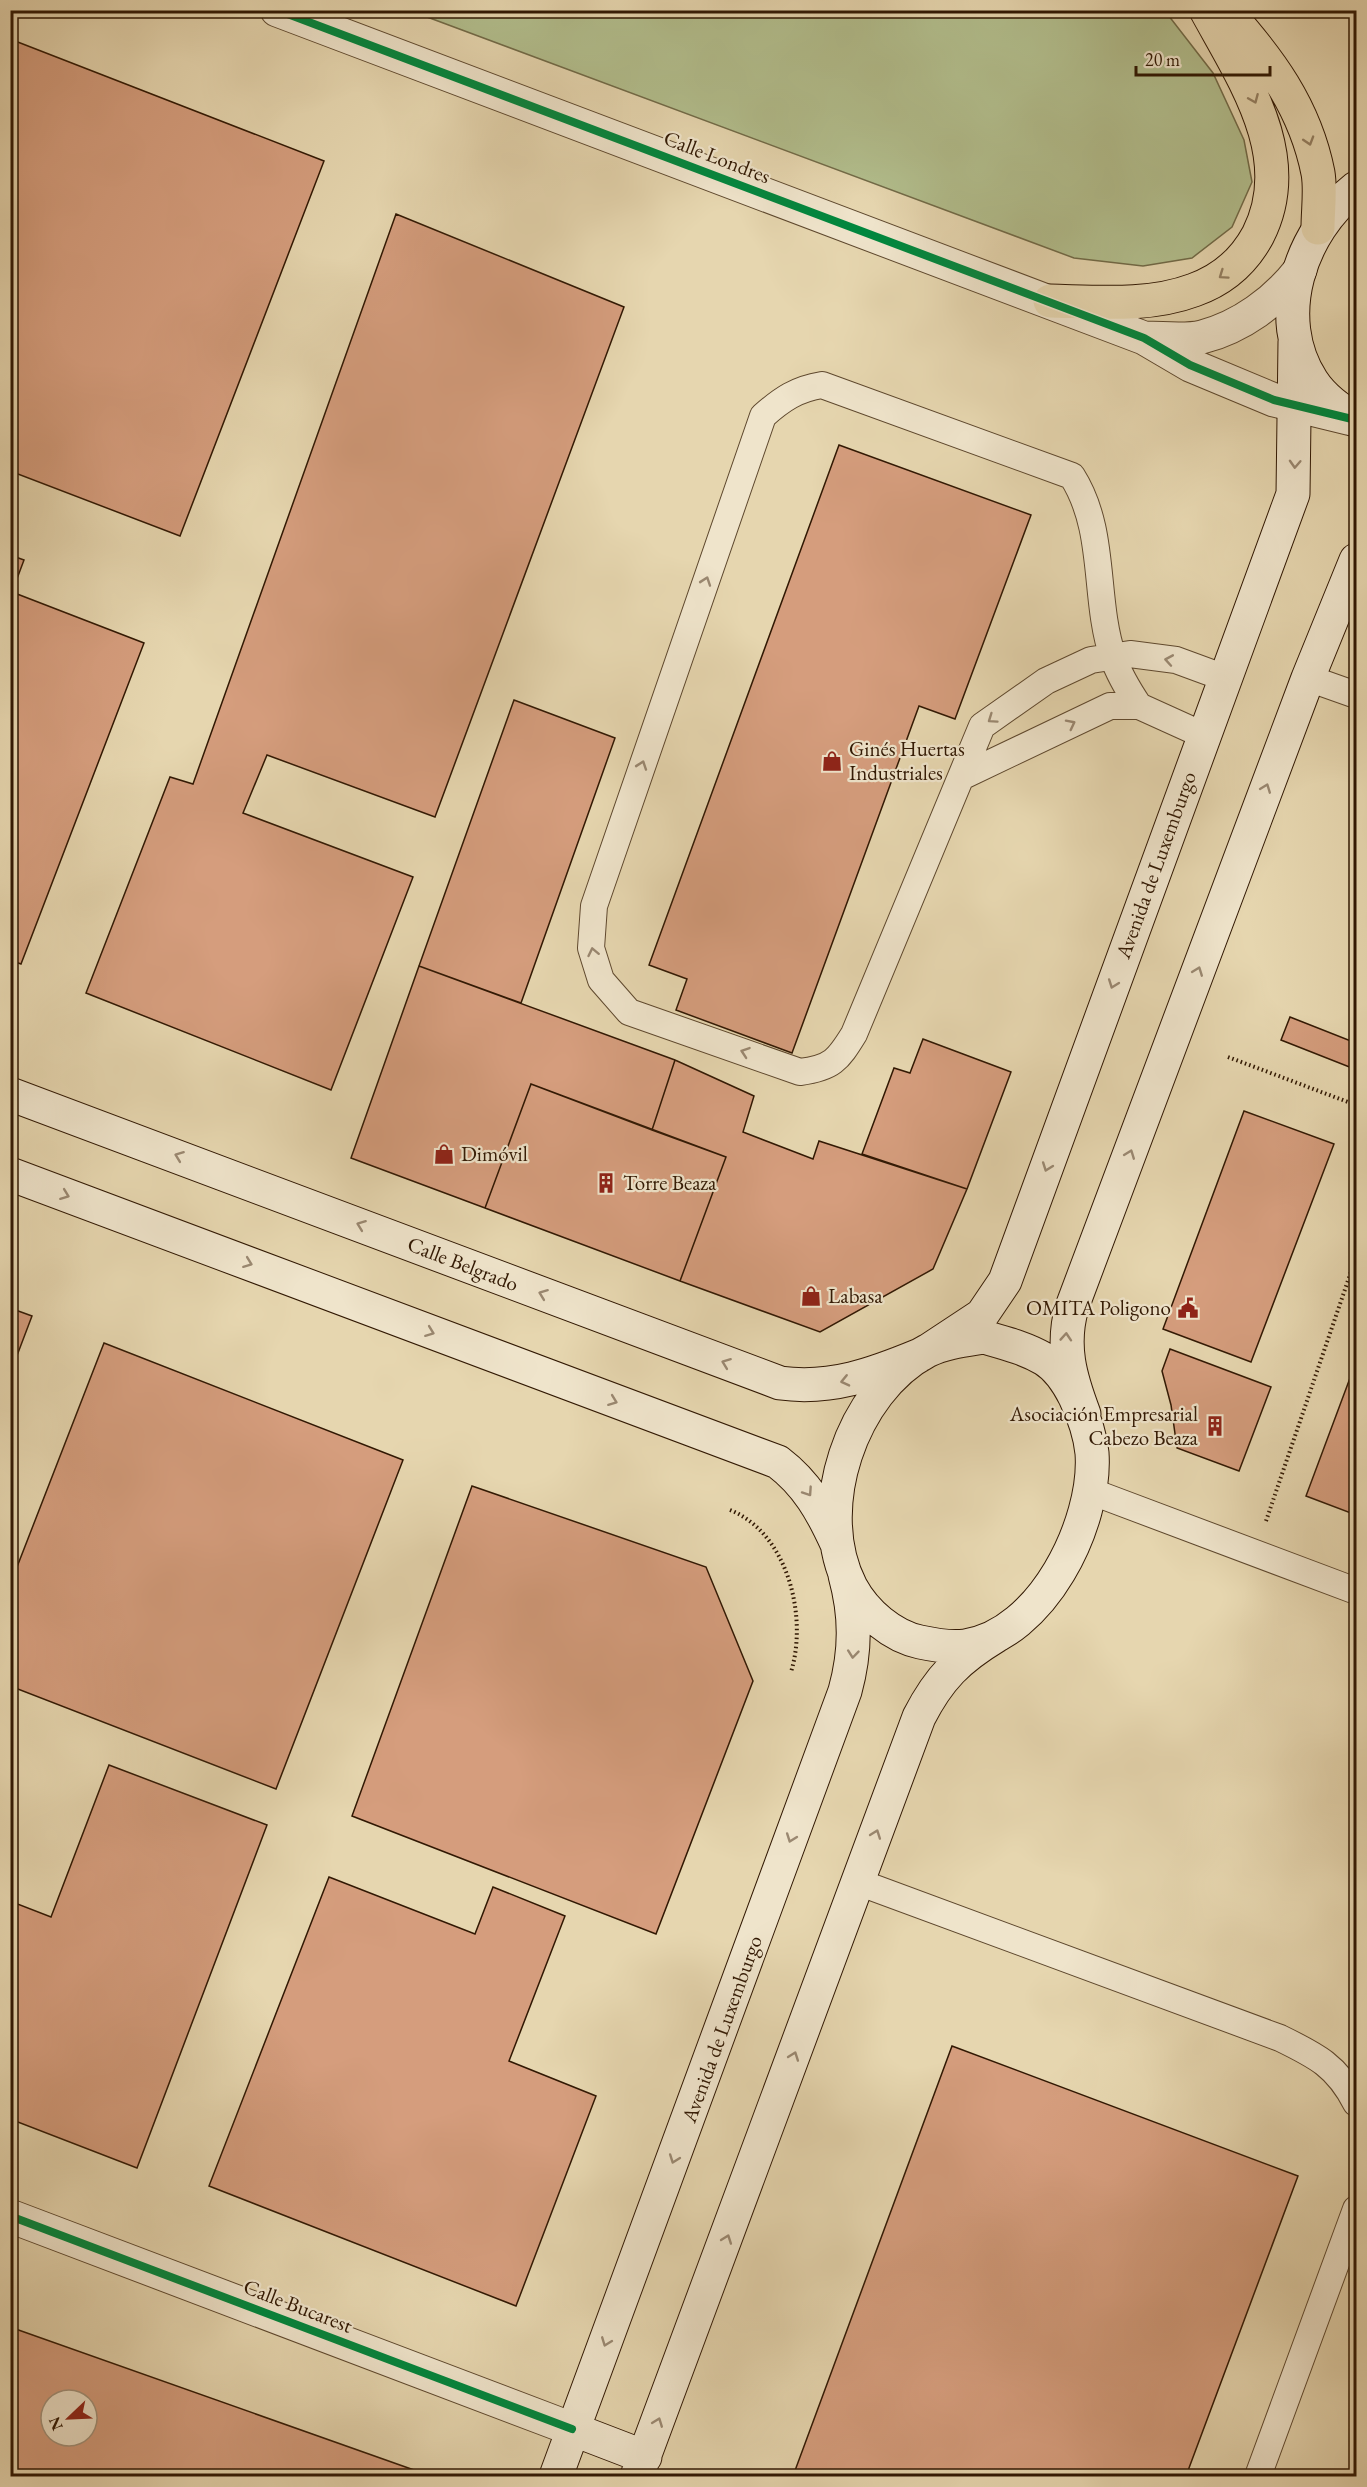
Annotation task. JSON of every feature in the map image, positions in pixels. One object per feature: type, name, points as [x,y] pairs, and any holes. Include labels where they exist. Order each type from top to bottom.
[{"type":"highway","points":[[1050,302],[1128,302],[1194,291],[1228,272],[1242,259],[1254,242],[1264,223],[1271,199],[1270,155],[1259,111],[1249,88],[1206,10]]},
{"type":"highway","points":[[1225,10],[1263,53],[1283,82],[1300,114],[1318,175],[1318,228]]},
{"type":"main road","name":"Calle Londres","points":[[277,10],[1144,338]]},
{"type":"main road","name":"Avenida de Luxemburgo","points":[[924,1353],[982,1315],[1005,1281],[1293,494],[1296,449],[1295,342],[1292,307],[1294,288],[1318,228],[1337,203],[1356,188]]},
{"type":"main road","points":[[1144,338],[1200,338],[1222,329],[1272,301],[1300,270]]},
{"type":"main road","points":[[1144,338],[1190,365],[1274,400],[1356,420]]},
{"type":"main road","name":"Avenida de Luxemburgo","points":[[1295,342],[1312,382],[1334,405],[1356,420]]},
{"type":"main road","points":[[641,2467],[919,1717],[932,1690],[948,1671],[970,1652],[1024,1616],[1045,1593],[1058,1573],[1082,1523],[1090,1491],[1092,1453],[1084,1414],[1067,1361],[1065,1342],[1068,1322],[1308,678],[1356,560]]},
{"type":"main road","name":"Calle Belgrado","points":[[10,1094],[780,1383],[833,1384],[877,1372],[924,1353]]},
{"type":"main road","points":[[10,1174],[778,1462],[798,1477],[823,1514],[837,1544],[845,1575],[858,1599],[880,1622],[908,1640],[936,1645],[965,1646],[996,1636]]},
{"type":"main road","points":[[837,1544],[836,1514],[839,1483],[848,1451],[861,1421],[880,1390],[906,1365],[924,1353],[955,1341],[984,1337],[1017,1346],[1045,1360],[1068,1384],[1084,1414]]},
{"type":"main road","name":"Avenida de Luxemburgo","points":[[556,2476],[845,1691],[854,1642],[854,1619],[845,1575]]},
{"type":"main road","name":"Calle Bucarest","points":[[10,2216],[572,2429],[641,2467]]},
{"type":"lane","points":[[1139,706],[1113,656],[1086,497],[1072,476],[822,385],[801,389],[782,398],[763,416],[594,906],[591,948],[601,980],[629,1012],[800,1072],[822,1069],[839,1058],[854,1034],[982,726],[1046,681],[1090,660],[1113,656],[1130,654],[1176,660],[1225,678]]},
{"type":"lane","points":[[1308,678],[1356,695]]},
{"type":"lane","points":[[961,777],[1110,706],[1139,706],[1203,735]]},
{"type":"lane","points":[[1090,1491],[1356,1591]]},
{"type":"lane","points":[[858,1882],[1280,2038],[1320,2057],[1345,2080],[1356,2103]]},
{"type":"lane","points":[[1258,2476],[1356,2210]]},
{"type":"path","points":[[1228,1057],[1356,1105]]},
{"type":"path","points":[[1256,1553],[1356,1257]]},
{"type":"path","points":[[730,1509],[756,1524],[785,1571],[797,1623],[796,1657],[791,1672]]},
{"type":"green space","points":[[411,11],[1165,11],[1213,73],[1244,140],[1252,182],[1232,227],[1192,258],[1143,266],[1074,258]]},
{"type":"building","points":[[10,39],[324,161],[180,536],[10,471]]},
{"type":"building","points":[[396,214],[624,307],[435,817],[267,755],[243,813],[413,877],[331,1090],[86,993],[170,777],[193,784]]},
{"type":"building","points":[[839,445],[1031,515],[955,719],[919,706],[792,1053],[676,1010],[687,979],[649,965]]},
{"type":"building","points":[[10,555],[24,560],[12,592],[144,643],[21,964],[10,960]]},
{"type":"building","points":[[514,700],[615,738],[521,1003],[419,966]]},
{"type":"building","points":[[419,966],[675,1060],[652,1130],[531,1084],[485,1208],[351,1158]]},
{"type":"building","points":[[1290,1017],[1356,1043],[1356,1056],[1352,1068],[1281,1040]]},
{"type":"building","points":[[923,1039],[1011,1072],[967,1189],[862,1154],[894,1068],[910,1073]]},
{"type":"building","points":[[675,1060],[754,1096],[743,1132],[813,1159],[819,1141],[967,1189],[933,1269],[820,1332],[680,1281],[726,1157],[652,1130]]},
{"type":"building","name":"Torre Beaza","points":[[531,1084],[726,1157],[680,1281],[485,1208]]},
{"type":"building","points":[[1244,1111],[1334,1144],[1251,1362],[1163,1329]]},
{"type":"building","points":[[10,1308],[32,1316],[10,1374]]},
{"type":"building","points":[[104,1343],[403,1460],[276,1789],[10,1686],[10,1585]]},
{"type":"building","name":"Asociación Empresarial Cabezo Beaza","points":[[1170,1349],[1271,1387],[1239,1471],[1177,1448],[1171,1405],[1162,1371]]},
{"type":"building","points":[[1356,1362],[1356,1515],[1306,1496]]},
{"type":"building","points":[[472,1486],[706,1567],[753,1681],[656,1934],[352,1816]]},
{"type":"building","points":[[109,1765],[267,1825],[137,2168],[10,2119],[10,1901],[51,1917]]},
{"type":"building","points":[[329,1877],[475,1934],[493,1887],[565,1916],[509,2061],[596,2096],[516,2306],[209,2186]]},
{"type":"building","points":[[952,2046],[1298,2176],[1186,2476],[793,2476]]},
{"type":"building","points":[[10,2327],[431,2476],[10,2476]]},
{"type":"cycle path","points":[[277,10],[1144,338],[1190,365],[1274,400],[1356,420]]},
{"type":"cycle path","points":[[10,2216],[572,2429]]},
{"type":"place","name":"Ginés Huertas Industriales","points":[[832,761]]},
{"type":"place","name":"Dimóvil","points":[[444,1154]]},
{"type":"place","name":"Torre Beaza","points":[[606,1183]]},
{"type":"place","name":"Labasa","points":[[811,1296]]},
{"type":"place","name":"OMITA Poligono","points":[[1188,1308]]},
{"type":"place","name":"Asociación Empresarial Cabezo Beaza","points":[[1215,1426]]}]
